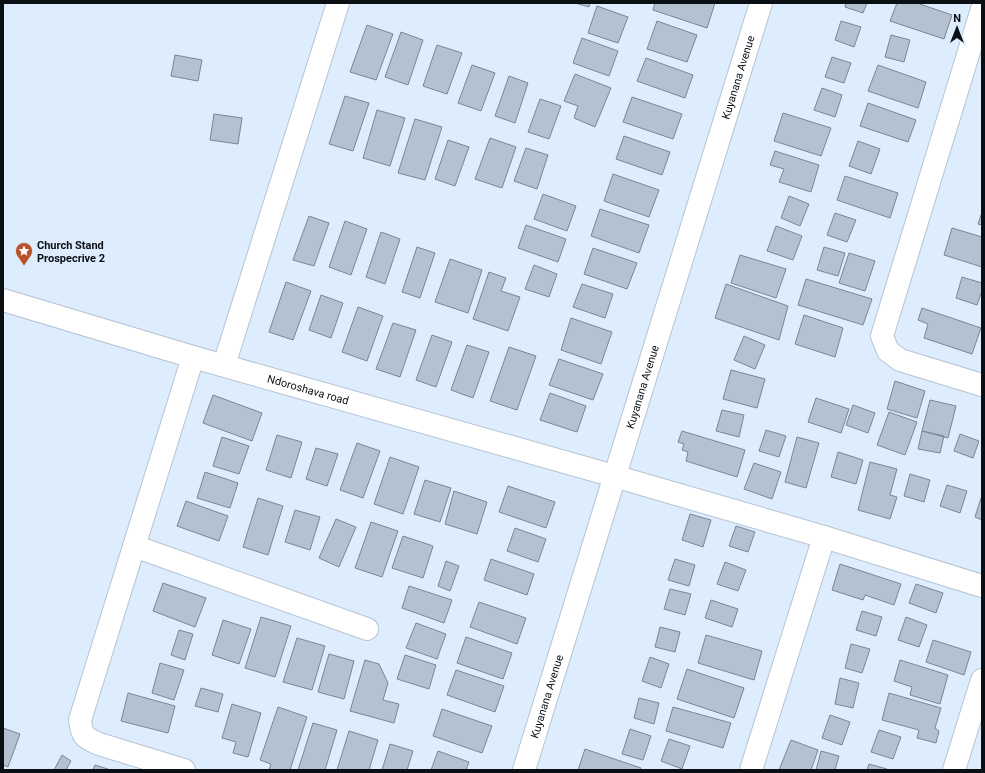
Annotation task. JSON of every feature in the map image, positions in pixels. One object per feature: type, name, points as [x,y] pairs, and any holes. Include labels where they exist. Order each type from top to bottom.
[{"type":"street","points":[[224,365],[338,3]]},
{"type":"street","name":"Kuyanana Avenue","points":[[524,770],[761,3]]},
{"type":"street","points":[[982,9],[882,336],[888,351],[900,360],[982,385]]},
{"type":"street","name":"Ndoroshava road","points":[[3,300],[193,357],[824,537],[982,586]]},
{"type":"street","points":[[184,770],[99,744],[86,738],[81,731],[80,720],[193,357]]},
{"type":"street","points":[[751,770],[824,537]]},
{"type":"street","points":[[134,546],[367,629]]},
{"type":"street","points":[[954,770],[982,680]]},
{"type":"building","points":[[575,3],[590,3],[589,7]]},
{"type":"building","points":[[655,3],[715,3],[707,28],[653,10]]},
{"type":"building","points":[[846,3],[867,3],[863,13],[845,7]]},
{"type":"building","points":[[897,3],[917,3],[952,15],[944,39],[890,21]]},
{"type":"building","points":[[597,6],[628,17],[618,43],[588,33]]},
{"type":"building","points":[[657,21],[697,35],[687,62],[647,49]]},
{"type":"building","points":[[841,21],[861,27],[854,47],[835,40]]},
{"type":"building","points":[[367,25],[393,34],[376,80],[350,72]]},
{"type":"building","points":[[401,32],[423,40],[408,85],[385,77]]},
{"type":"building","points":[[891,35],[910,40],[904,62],[885,57]]},
{"type":"building","points":[[582,38],[618,51],[609,76],[573,63]]},
{"type":"building","points":[[437,45],[462,53],[447,94],[423,86]]},
{"type":"building","points":[[175,55],[202,60],[198,81],[171,76]]},
{"type":"building","points":[[832,57],[851,63],[844,83],[825,77]]},
{"type":"building","points":[[646,58],[693,75],[685,98],[637,81]]},
{"type":"building","points":[[472,65],[495,73],[481,111],[458,103]]},
{"type":"building","points":[[878,65],[926,82],[918,108],[868,91]]},
{"type":"building","points":[[575,74],[611,88],[595,127],[574,118],[578,106],[564,101]]},
{"type":"building","points":[[509,76],[528,83],[515,123],[495,116]]},
{"type":"building","points":[[822,88],[842,95],[835,117],[814,110]]},
{"type":"building","points":[[345,96],[369,103],[353,151],[329,144]]},
{"type":"building","points":[[632,97],[682,114],[673,139],[623,122]]},
{"type":"building","points":[[540,99],[561,106],[549,139],[528,132]]},
{"type":"building","points":[[868,103],[916,120],[908,142],[860,126]]},
{"type":"building","points":[[377,110],[405,118],[390,166],[363,158]]},
{"type":"building","points":[[783,113],[831,128],[821,156],[774,141]]},
{"type":"building","points":[[214,114],[242,118],[238,144],[210,140]]},
{"type":"building","points":[[415,119],[442,127],[425,180],[398,173]]},
{"type":"building","points":[[624,136],[670,152],[662,175],[616,159]]},
{"type":"building","points":[[490,138],[516,147],[502,188],[475,179]]},
{"type":"building","points":[[448,140],[469,147],[455,186],[435,179]]},
{"type":"building","points":[[858,141],[880,149],[871,174],[849,166]]},
{"type":"building","points":[[526,148],[548,155],[537,189],[514,181]]},
{"type":"building","points":[[775,151],[819,165],[811,192],[779,182],[784,169],[770,165]]},
{"type":"building","points":[[613,174],[659,190],[649,217],[604,201]]},
{"type":"building","points":[[845,176],[898,193],[890,218],[837,200]]},
{"type":"building","points":[[543,194],[576,206],[567,231],[534,219]]},
{"type":"building","points":[[789,196],[809,204],[800,226],[781,218]]},
{"type":"building","points":[[600,209],[649,225],[639,253],[591,236]]},
{"type":"building","points":[[982,212],[982,225],[978,224]]},
{"type":"building","points":[[835,213],[856,220],[847,242],[827,235]]},
{"type":"building","points":[[309,216],[329,223],[314,266],[293,260]]},
{"type":"building","points":[[345,221],[367,229],[351,275],[329,267]]},
{"type":"building","points":[[526,225],[566,239],[558,262],[518,248]]},
{"type":"building","points":[[776,226],[802,236],[793,260],[767,251]]},
{"type":"building","points":[[952,228],[982,237],[982,267],[944,255]]},
{"type":"building","points":[[381,232],[400,239],[385,284],[366,277]]},
{"type":"building","points":[[417,247],[435,253],[420,298],[402,292]]},
{"type":"building","points":[[824,247],[845,253],[838,276],[817,270]]},
{"type":"building","points":[[593,248],[637,263],[627,289],[584,274]]},
{"type":"building","points":[[849,253],[875,261],[865,291],[839,283]]},
{"type":"building","points":[[740,255],[786,269],[776,298],[731,283]]},
{"type":"building","points":[[450,259],[482,270],[468,313],[435,302]]},
{"type":"building","points":[[534,265],[557,274],[549,297],[525,289]]},
{"type":"building","points":[[489,272],[506,278],[501,291],[520,297],[508,331],[473,319]]},
{"type":"building","points":[[962,277],[982,283],[982,291],[977,305],[956,298]]},
{"type":"building","points":[[806,279],[872,299],[863,325],[798,305]]},
{"type":"building","points":[[286,282],[311,291],[293,340],[269,332]]},
{"type":"building","points":[[582,284],[613,294],[605,318],[573,307]]},
{"type":"building","points":[[726,284],[788,306],[779,340],[715,318]]},
{"type":"building","points":[[321,295],[343,303],[331,338],[309,330]]},
{"type":"building","points":[[358,307],[383,316],[367,361],[342,352]]},
{"type":"building","points":[[922,308],[981,328],[972,354],[924,338],[928,324],[918,320]]},
{"type":"building","points":[[804,315],[843,328],[835,357],[795,344]]},
{"type":"building","points":[[571,318],[612,332],[601,364],[561,350]]},
{"type":"building","points":[[393,323],[416,330],[400,377],[376,369]]},
{"type":"building","points":[[432,335],[452,342],[436,387],[416,380]]},
{"type":"building","points":[[744,336],[765,345],[755,369],[734,360]]},
{"type":"building","points":[[467,345],[489,352],[473,398],[451,390]]},
{"type":"building","points":[[509,347],[536,356],[517,410],[490,401]]},
{"type":"building","points":[[559,359],[603,374],[593,400],[549,385]]},
{"type":"building","points":[[731,370],[765,379],[757,408],[723,399]]},
{"type":"building","points":[[895,381],[925,391],[917,418],[887,409]]},
{"type":"building","points":[[550,393],[586,406],[577,432],[540,420]]},
{"type":"building","points":[[213,395],[262,413],[252,441],[203,423]]},
{"type":"building","points":[[816,398],[849,409],[841,433],[808,422]]},
{"type":"building","points":[[930,400],[956,406],[948,438],[922,431]]},
{"type":"building","points":[[853,405],[875,413],[868,433],[846,425]]},
{"type":"building","points":[[722,410],[744,415],[739,437],[716,431]]},
{"type":"building","points":[[889,412],[917,422],[905,455],[877,445]]},
{"type":"building","points":[[766,430],[786,436],[779,457],[759,451]]},
{"type":"building","points":[[682,431],[745,450],[737,477],[686,461],[688,452],[682,450],[684,444],[678,442]]},
{"type":"building","points":[[922,431],[944,436],[940,453],[918,449]]},
{"type":"building","points":[[960,434],[979,441],[973,458],[954,451]]},
{"type":"building","points":[[277,435],[302,442],[291,478],[266,470]]},
{"type":"building","points":[[222,437],[249,446],[239,474],[213,466]]},
{"type":"building","points":[[797,437],[819,443],[806,488],[785,482]]},
{"type":"building","points":[[357,443],[380,451],[363,498],[340,490]]},
{"type":"building","points":[[316,448],[338,454],[327,486],[306,479]]},
{"type":"building","points":[[838,452],[863,460],[856,484],[831,477]]},
{"type":"building","points":[[390,457],[419,467],[403,514],[374,504]]},
{"type":"building","points":[[870,462],[897,469],[890,495],[897,497],[890,519],[858,510]]},
{"type":"building","points":[[754,463],[781,472],[772,499],[744,489]]},
{"type":"building","points":[[205,472],[238,483],[230,508],[197,498]]},
{"type":"building","points":[[910,474],[930,480],[924,502],[904,496]]},
{"type":"building","points":[[425,480],[451,488],[440,522],[414,514]]},
{"type":"building","points":[[947,485],[967,491],[960,513],[940,506]]},
{"type":"building","points":[[508,486],[555,502],[546,528],[499,512]]},
{"type":"building","points":[[454,491],[487,502],[477,534],[445,524]]},
{"type":"building","points":[[258,498],[283,506],[268,555],[243,547]]},
{"type":"building","points":[[981,498],[982,499],[982,520],[975,517]]},
{"type":"building","points":[[186,501],[228,516],[219,541],[177,526]]},
{"type":"building","points":[[295,510],[320,517],[310,550],[285,542]]},
{"type":"building","points":[[690,514],[711,520],[703,547],[682,540]]},
{"type":"building","points":[[336,519],[356,527],[339,567],[319,558]]},
{"type":"building","points":[[371,522],[398,531],[382,577],[355,568]]},
{"type":"building","points":[[736,526],[755,532],[748,552],[729,546]]},
{"type":"building","points":[[515,528],[546,539],[538,562],[507,551]]},
{"type":"building","points":[[403,536],[433,546],[423,578],[392,568]]},
{"type":"building","points":[[491,559],[534,574],[527,595],[484,580]]},
{"type":"building","points":[[675,559],[695,565],[689,586],[668,580]]},
{"type":"building","points":[[446,561],[459,566],[450,591],[438,586]]},
{"type":"building","points":[[725,562],[746,570],[738,591],[717,584]]},
{"type":"building","points":[[840,564],[901,584],[894,605],[865,595],[863,600],[832,590]]},
{"type":"building","points":[[163,583],[206,598],[195,627],[153,611]]},
{"type":"building","points":[[916,584],[943,593],[936,613],[909,603]]},
{"type":"building","points":[[409,586],[452,600],[444,623],[402,608]]},
{"type":"building","points":[[670,589],[691,594],[685,615],[664,609]]},
{"type":"building","points":[[711,600],[738,609],[732,627],[705,618]]},
{"type":"building","points":[[479,602],[526,618],[517,644],[470,627]]},
{"type":"building","points":[[862,611],[882,617],[876,636],[856,630]]},
{"type":"building","points":[[261,617],[291,626],[275,677],[245,668]]},
{"type":"building","points":[[906,617],[927,625],[919,647],[898,640]]},
{"type":"building","points":[[223,620],[251,629],[239,664],[212,655]]},
{"type":"building","points":[[416,623],[446,634],[437,659],[406,648]]},
{"type":"building","points":[[660,627],[680,632],[675,652],[655,647]]},
{"type":"building","points":[[179,630],[193,634],[185,660],[171,655]]},
{"type":"building","points":[[706,635],[762,651],[754,680],[698,663]]},
{"type":"building","points":[[466,637],[512,653],[503,679],[457,663]]},
{"type":"building","points":[[297,638],[325,646],[312,690],[283,682]]},
{"type":"building","points":[[933,640],[971,652],[964,675],[926,662]]},
{"type":"building","points":[[851,644],[870,649],[862,673],[845,668]]},
{"type":"building","points":[[329,654],[354,661],[344,699],[318,692]]},
{"type":"building","points":[[405,655],[436,665],[429,689],[397,679]]},
{"type":"building","points":[[650,657],[669,664],[661,688],[642,681]]},
{"type":"building","points":[[365,660],[379,664],[388,683],[383,700],[399,704],[394,723],[350,711]]},
{"type":"building","points":[[900,660],[948,675],[940,704],[910,695],[912,687],[894,681]]},
{"type":"building","points":[[160,663],[184,670],[174,700],[152,693]]},
{"type":"building","points":[[687,669],[744,688],[734,718],[677,699]]},
{"type":"building","points":[[456,670],[504,686],[495,712],[447,695]]},
{"type":"building","points":[[840,678],[859,683],[853,708],[835,704]]},
{"type":"building","points":[[201,688],[223,694],[218,712],[195,706]]},
{"type":"building","points":[[128,693],[175,706],[168,733],[121,721]]},
{"type":"building","points":[[889,693],[941,708],[935,728],[939,731],[936,743],[917,738],[919,730],[882,720]]},
{"type":"building","points":[[639,698],[659,703],[654,724],[634,718]]},
{"type":"building","points":[[232,704],[261,713],[248,757],[233,753],[236,742],[222,738]]},
{"type":"building","points":[[278,707],[307,717],[290,770],[269,770],[271,764],[260,760]]},
{"type":"building","points":[[673,707],[731,723],[723,748],[666,731]]},
{"type":"building","points":[[442,709],[492,726],[482,753],[433,736]]},
{"type":"building","points":[[830,715],[850,722],[842,745],[822,738]]},
{"type":"building","points":[[313,723],[337,730],[325,770],[298,770]]},
{"type":"building","points":[[3,728],[20,734],[8,767],[3,765]]},
{"type":"building","points":[[630,729],[651,736],[643,760],[622,754]]},
{"type":"building","points":[[879,730],[901,737],[893,759],[871,752]]},
{"type":"building","points":[[349,731],[378,740],[369,770],[337,770]]},
{"type":"building","points":[[669,739],[690,746],[682,769],[661,761]]},
{"type":"building","points":[[791,740],[818,750],[811,770],[779,770]]},
{"type":"building","points":[[390,744],[413,751],[407,770],[382,770]]},
{"type":"building","points":[[585,749],[641,768],[640,770],[578,770]]},
{"type":"building","points":[[438,751],[469,762],[466,770],[431,770]]},
{"type":"building","points":[[821,751],[839,756],[835,770],[816,770]]},
{"type":"building","points":[[62,755],[71,761],[66,770],[54,770]]},
{"type":"building","points":[[869,764],[887,769],[887,770],[867,770]]},
{"type":"building","points":[[95,765],[111,770],[93,770]]},
{"type":"place","name":"Church Stand Prospecrive 2","points":[[24,266]]}]
